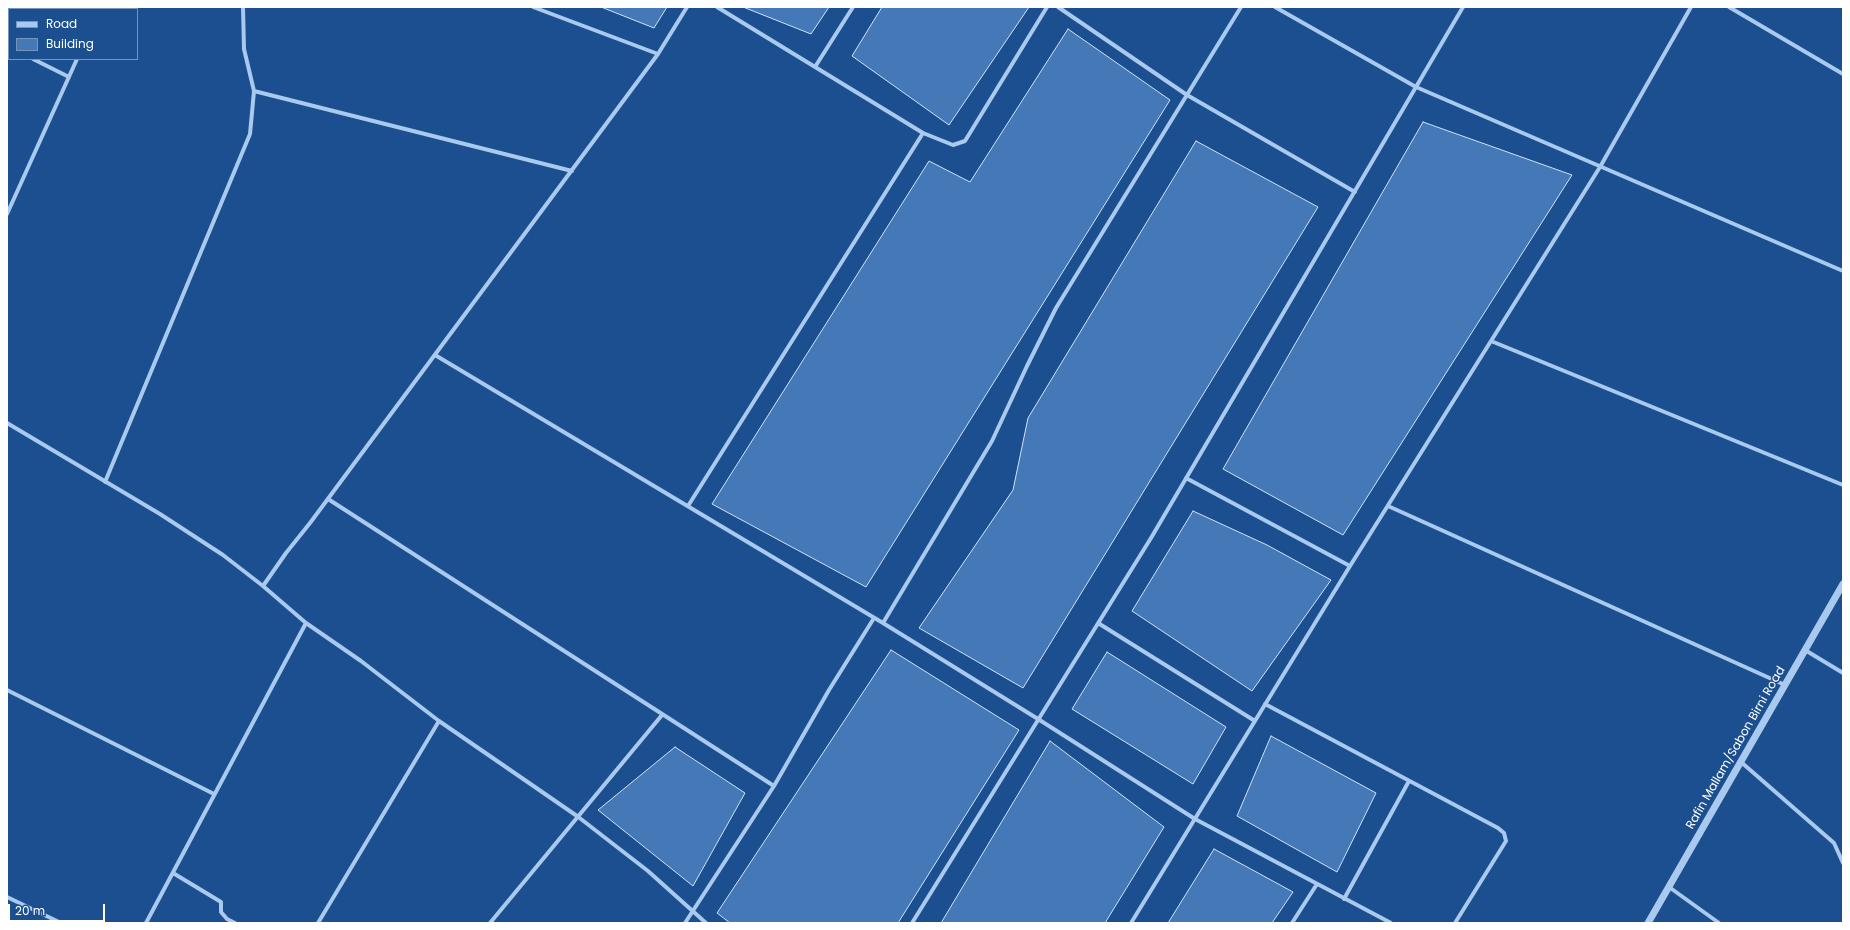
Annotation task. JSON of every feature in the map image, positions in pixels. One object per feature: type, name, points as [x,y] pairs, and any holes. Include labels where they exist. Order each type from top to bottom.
[{"type":"street","points":[[105,482],[250,134],[254,91],[244,49],[243,7]]},
{"type":"street","points":[[533,7],[658,54]]},
{"type":"street","points":[[263,586],[286,553],[328,499],[658,54],[687,7]]},
{"type":"street","points":[[717,7],[923,134],[953,145],[965,141],[1047,7]]},
{"type":"street","points":[[815,67],[853,7]]},
{"type":"street","points":[[1058,7],[1187,95],[1355,192]]},
{"type":"street","points":[[883,623],[992,441],[1056,308],[1241,7]]},
{"type":"street","points":[[1274,7],[1416,87],[1843,271]]},
{"type":"street","points":[[912,923],[1186,478],[1463,7]]},
{"type":"street","points":[[1131,923],[1350,566],[1600,167],[1691,7]]},
{"type":"street","points":[[1729,7],[1843,74]]},
{"type":"street","points":[[35,60],[69,77]]},
{"type":"street","points":[[7,214],[76,60]]},
{"type":"street","points":[[254,91],[572,171]]},
{"type":"street","points":[[688,506],[923,134]]},
{"type":"street","points":[[1491,341],[1843,485]]},
{"type":"street","points":[[435,355],[883,623],[1195,819],[1391,923]]},
{"type":"street","points":[[7,423],[160,514],[223,555],[263,586],[306,623],[361,661],[439,721],[577,816],[648,871],[706,923]]},
{"type":"street","points":[[1186,478],[1350,566]]},
{"type":"street","points":[[328,499],[774,786]]},
{"type":"street","points":[[1388,506],[1785,685]]},
{"type":"street","name":"Rafin Mallam/Sabon Birni Road","points":[[1648,923],[1843,584]]},
{"type":"street","points":[[685,923],[774,786],[829,690],[874,618]]},
{"type":"street","points":[[146,923],[306,623]]},
{"type":"street","points":[[1098,623],[1255,721]]},
{"type":"street","points":[[1805,650],[1843,673]]},
{"type":"street","points":[[7,690],[214,794]]},
{"type":"street","points":[[1265,704],[1409,780],[1504,833],[1506,840],[1455,923]]},
{"type":"street","points":[[490,923],[662,715]]},
{"type":"street","points":[[318,923],[439,721]]},
{"type":"street","points":[[1741,762],[1834,843],[1843,863]]},
{"type":"street","points":[[1344,899],[1409,780]]},
{"type":"street","points":[[173,873],[221,902],[221,912],[227,919],[235,923]]},
{"type":"street","points":[[1292,923],[1317,884]]},
{"type":"street","points":[[1669,887],[1719,923]]},
{"type":"street","points":[[7,897],[61,923]]},
{"type":"building","points":[[601,7],[667,7],[654,28]]},
{"type":"building","points":[[743,7],[829,7],[811,34]]},
{"type":"building","points":[[882,7],[1029,7],[949,125],[852,56]]},
{"type":"building","points":[[1068,29],[1170,100],[866,587],[712,504],[929,161],[970,182]]},
{"type":"building","points":[[1423,122],[1572,175],[1343,535],[1223,469]]},
{"type":"building","points":[[1196,141],[1318,207],[1023,688],[919,628],[1013,490],[1028,418]]},
{"type":"building","points":[[1193,511],[1267,545],[1331,580],[1252,691],[1132,611]]},
{"type":"building","points":[[891,650],[1019,730],[898,923],[730,923],[717,913]]},
{"type":"building","points":[[1107,652],[1226,727],[1193,784],[1072,709]]},
{"type":"building","points":[[1271,736],[1376,793],[1337,872],[1237,816]]},
{"type":"building","points":[[1050,741],[1164,827],[1105,923],[941,923]]},
{"type":"building","points":[[675,747],[745,793],[693,886],[598,810]]},
{"type":"building","points":[[1214,849],[1293,892],[1272,923],[1168,923]]}]
